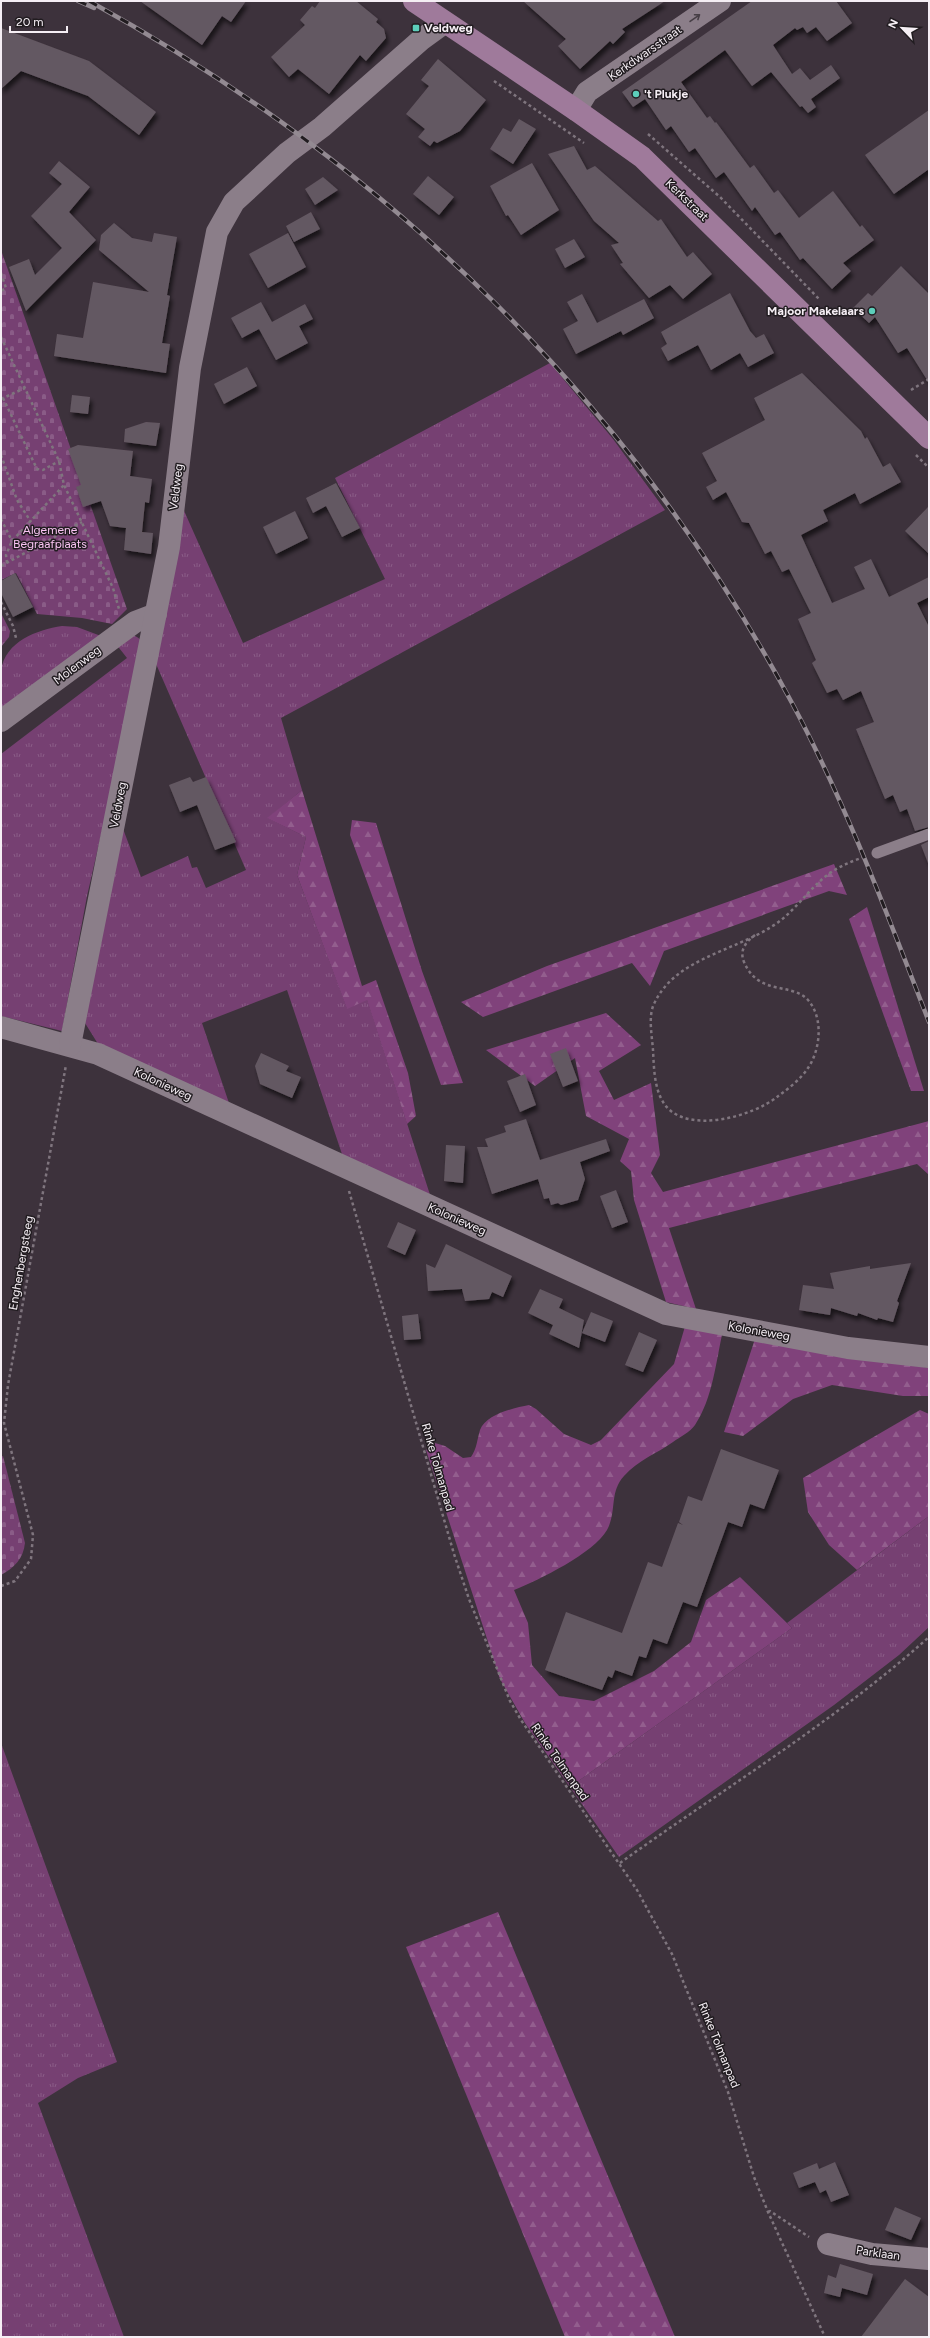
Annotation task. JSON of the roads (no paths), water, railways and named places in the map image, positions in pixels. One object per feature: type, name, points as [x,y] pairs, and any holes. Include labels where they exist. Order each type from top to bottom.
[{"type":"main road","name":"Kerkstraat","points":[[414,1],[444,23],[576,110],[647,162],[929,438]]},
{"type":"street","name":"Kerkdwarsstraat","points":[[576,110],[587,92],[720,1]]},
{"type":"street","name":"Veldweg","points":[[70,1045],[169,548],[190,368],[217,232],[234,202],[288,153],[322,127],[422,39],[444,23]]},
{"type":"street","name":"Molenweg","points":[[1,721],[135,622],[156,614]]},
{"type":"street","name":"Kolonieweg","points":[[1,1027],[98,1054],[666,1314],[848,1348],[929,1357]]},
{"type":"street","name":"Parklaan","points":[[828,2244],[872,2254],[929,2259]]},
{"type":"lane","points":[[878,853],[929,834]]},
{"type":"railway","points":[[78,1],[94,8]]},
{"type":"railway","points":[[89,1],[199,66],[303,138],[401,216],[492,300],[577,391],[656,489],[728,593],[792,703],[831,781],[882,901],[929,1022]]},
{"type":"place","name":"Veldweg","points":[[416,28]]},
{"type":"place","name":"'t Plukje","points":[[636,94]]},
{"type":"place","name":"Majoor Makelaars","points":[[872,311]]},
{"type":"park label","name":"Algemene Begraafplaats","points":[[50,537]]}]
